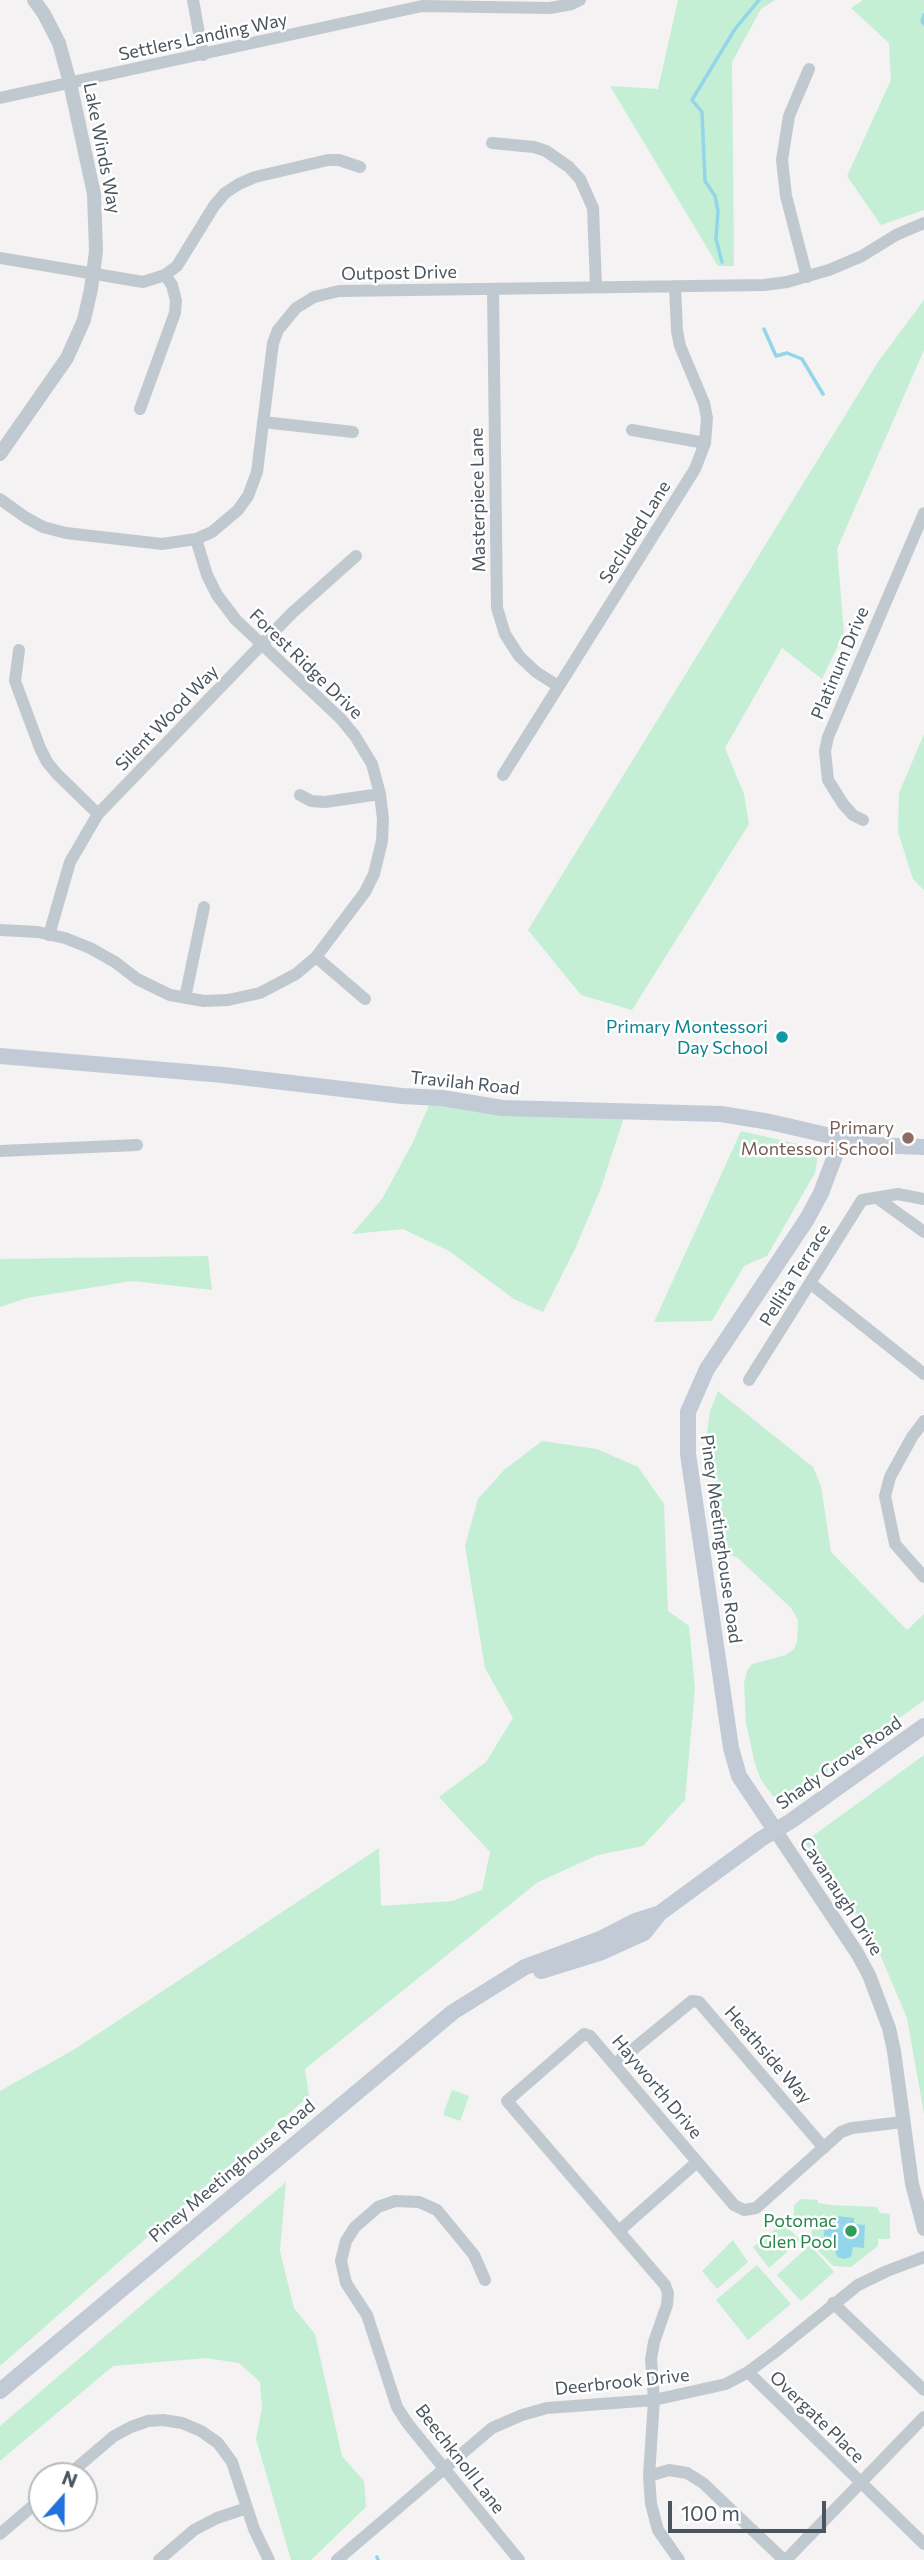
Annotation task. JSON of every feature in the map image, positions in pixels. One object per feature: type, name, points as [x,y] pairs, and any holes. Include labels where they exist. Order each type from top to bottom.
[{"type":"main road","name":"Travilah Road","points":[[0,1056],[223,1075],[402,1097],[442,1098],[502,1108],[722,1114],[870,1145],[924,1147]]},
{"type":"main road","name":"Piney Meetinghouse Road","points":[[0,2391],[443,2021],[495,1987],[612,1948],[644,1933],[660,1913],[775,1830],[739,1776],[731,1748],[688,1454],[688,1412],[707,1369],[807,1219],[825,1184],[841,1140]]},
{"type":"main road","name":"Shady Grove Road","points":[[775,1830],[924,1726]]},
{"type":"street","name":"Lake Winds Way","points":[[0,454],[67,358],[84,320],[93,275],[97,227],[94,194],[59,43],[34,0]]},
{"type":"street","points":[[193,0],[203,55]]},
{"type":"street","name":"Settlers Landing Way","points":[[0,98],[203,55],[422,3],[550,8],[580,0]]},
{"type":"street","points":[[807,277],[786,196],[782,160],[789,116],[809,69]]},
{"type":"street","points":[[492,143],[534,147],[546,151],[569,167],[580,179],[593,208],[596,286]]},
{"type":"street","points":[[0,258],[142,282],[165,275],[177,266],[214,206],[225,193],[239,184],[255,177],[328,160],[339,160],[360,167]]},
{"type":"street","name":"Outpost Drive","points":[[0,499],[43,527],[66,533],[162,544],[196,539],[212,532],[238,510],[248,496],[257,472],[273,343],[278,330],[296,308],[314,297],[339,291],[764,285],[807,277],[862,256],[896,235],[924,223]]},
{"type":"street","points":[[141,409],[175,313],[176,301],[172,285],[165,275]]},
{"type":"street","name":"Secluded Lane","points":[[503,775],[695,469],[705,443],[707,418],[704,403],[680,346],[675,285]]},
{"type":"street","name":"Masterpiece Lane","points":[[493,289],[497,608],[505,634],[519,656],[536,672],[558,686]]},
{"type":"street","points":[[263,422],[353,432]]},
{"type":"street","points":[[632,430],[705,443]]},
{"type":"street","name":"Platinum Drive","points":[[863,820],[853,815],[843,804],[828,779],[825,751],[833,725],[924,513]]},
{"type":"street","name":"Forest Ridge Drive","points":[[0,930],[49,934],[90,948],[153,988],[185,998],[204,1001],[228,1000],[260,993],[296,974],[316,957],[354,909],[374,874],[382,841],[383,819],[372,764],[341,719],[236,620],[207,575],[196,539]]},
{"type":"street","name":"Silent Wood Way","points":[[49,934],[70,862],[98,814],[292,613],[356,556]]},
{"type":"street","points":[[19,650],[15,681],[43,755],[57,774],[98,814]]},
{"type":"street","points":[[300,795],[311,801],[325,802],[380,794]]},
{"type":"street","points":[[185,998],[204,907]]},
{"type":"street","points":[[316,957],[365,999]]},
{"type":"street","points":[[0,1151],[137,1145]]},
{"type":"street","points":[[877,1198],[898,1194],[924,1199]]},
{"type":"street","points":[[877,1198],[924,1231]]},
{"type":"street","name":"Pellita Terrace","points":[[749,1380],[862,1200],[877,1198]]},
{"type":"street","points":[[810,1283],[924,1374]]},
{"type":"street","points":[[924,1422],[912,1437],[890,1477],[885,1496],[895,1544],[924,1577]]},
{"type":"street","name":"Cavanaugh Drive","points":[[775,1830],[869,1975],[892,2039],[912,2184],[924,2230]]},
{"type":"street","name":"Heathside Way","points":[[615,2064],[692,2001],[699,2001],[824,2148]]},
{"type":"street","name":"Hayworth Drive","points":[[654,2400],[651,2359],[669,2299],[666,2285],[507,2101],[584,2034],[590,2036],[734,2206],[744,2210],[756,2208],[841,2132],[852,2128],[904,2122]]},
{"type":"street","points":[[620,2231],[697,2162]]},
{"type":"street","name":"Beechknoll Lane","points":[[485,2280],[474,2255],[437,2210],[419,2202],[395,2201],[378,2207],[355,2227],[346,2241],[341,2261],[346,2283],[367,2315],[397,2407],[519,2560]]},
{"type":"street","name":"Deerbrook Drive","points":[[337,2560],[492,2428],[547,2408],[654,2400],[726,2384],[748,2372],[858,2285],[924,2257]]},
{"type":"street","points":[[833,2303],[924,2390]]},
{"type":"street","name":"Overgate Place","points":[[748,2372],[924,2544]]},
{"type":"street","points":[[654,2400],[649,2476],[651,2504],[658,2530],[679,2560]]},
{"type":"street","points":[[649,2476],[669,2470],[687,2473],[703,2483],[785,2560],[924,2417]]},
{"type":"street","points":[[83,2462],[114,2436],[148,2421],[182,2423],[201,2431],[218,2443],[232,2462],[254,2529],[270,2560]]},
{"type":"street","points":[[159,2560],[194,2530],[217,2518],[247,2508]]},
{"type":"street","points":[[0,2534],[28,2510]]},
{"type":"green space","points":[[678,0],[775,0],[761,9],[732,62],[734,266],[718,266],[610,86],[658,89]]},
{"type":"green space","points":[[863,0],[924,0],[924,210],[881,225],[847,176],[891,80],[889,43],[851,8]]},
{"type":"green space","points":[[924,300],[924,350],[837,549],[844,633],[822,679],[782,648],[725,748],[744,794],[749,824],[632,1010],[581,995],[528,930],[878,362]]},
{"type":"green space","points":[[924,734],[924,890],[913,879],[898,832],[899,793]]},
{"type":"green space","points":[[432,1098],[626,1111],[601,1188],[575,1249],[543,1312],[514,1299],[449,1251],[403,1229],[352,1234],[382,1199],[412,1144]]},
{"type":"green space","points":[[741,1131],[798,1144],[818,1155],[815,1173],[767,1256],[744,1266],[712,1321],[654,1322]]},
{"type":"green space","points":[[208,1256],[212,1290],[132,1281],[27,1298],[0,1307],[0,1259]]},
{"type":"green space","points":[[718,1391],[813,1467],[821,1486],[831,1552],[907,1630],[924,1614],[924,1700],[782,1802],[773,1796],[761,1780],[755,1764],[746,1723],[744,1683],[752,1664],[786,1655],[794,1649],[798,1620],[791,1608],[738,1558],[723,1552],[707,1433],[710,1411]]},
{"type":"green space","points":[[542,1441],[597,1449],[638,1467],[664,1504],[668,1611],[689,1626],[695,1688],[685,1800],[643,1846],[598,1855],[538,1882],[305,2069],[309,2096],[0,2366],[0,2091],[75,2049],[379,1848],[381,1906],[452,1901],[482,1890],[490,1852],[439,1797],[486,1762],[513,1718],[485,1668],[465,1546],[478,1499],[504,1470]]},
{"type":"green space","points":[[924,1755],[924,2114],[907,2018],[876,1945],[806,1841]]},
{"type":"green space","points":[[452,2090],[469,2096],[460,2121],[443,2115]]},
{"type":"green space","points":[[286,2182],[280,2251],[294,2308],[315,2334],[342,2456],[364,2481],[366,2507],[311,2560],[291,2560],[256,2439],[262,2408],[260,2382],[239,2363],[206,2358],[113,2366],[0,2461],[0,2426]]},
{"type":"green space","name":"Potomac Glen Pool","points":[[801,2199],[818,2200],[818,2203],[831,2205],[877,2207],[880,2213],[890,2214],[890,2239],[878,2239],[878,2246],[851,2267],[833,2266],[811,2243],[812,2223],[799,2222],[794,2216],[794,2205]]},
{"type":"green space","points":[[783,2223],[800,2240],[769,2268],[753,2247]]},
{"type":"green space","points":[[733,2240],[748,2262],[717,2289],[702,2271]]},
{"type":"green space","points":[[810,2245],[834,2272],[801,2301],[777,2275]]},
{"type":"green space","points":[[757,2265],[791,2304],[748,2340],[716,2300]]},
{"type":"water","points":[[837,2216],[854,2218],[854,2224],[865,2225],[864,2248],[853,2247],[851,2257],[844,2259],[837,2257],[834,2246],[823,2244],[825,2222],[836,2222]]},
{"type":"waterway","points":[[722,262],[716,239],[718,211],[715,196],[705,181],[702,112],[692,100],[735,29],[759,0]]},
{"type":"waterway","points":[[924,15],[924,24]]},
{"type":"waterway","points":[[764,329],[776,356],[787,353],[802,359],[823,394]]},
{"type":"place","name":"Primary Montessori Day School","points":[[782,1037]]},
{"type":"place","name":"Primary Montessori School","points":[[908,1138]]},
{"type":"place","name":"Potomac Glen Pool","points":[[851,2231]]}]
